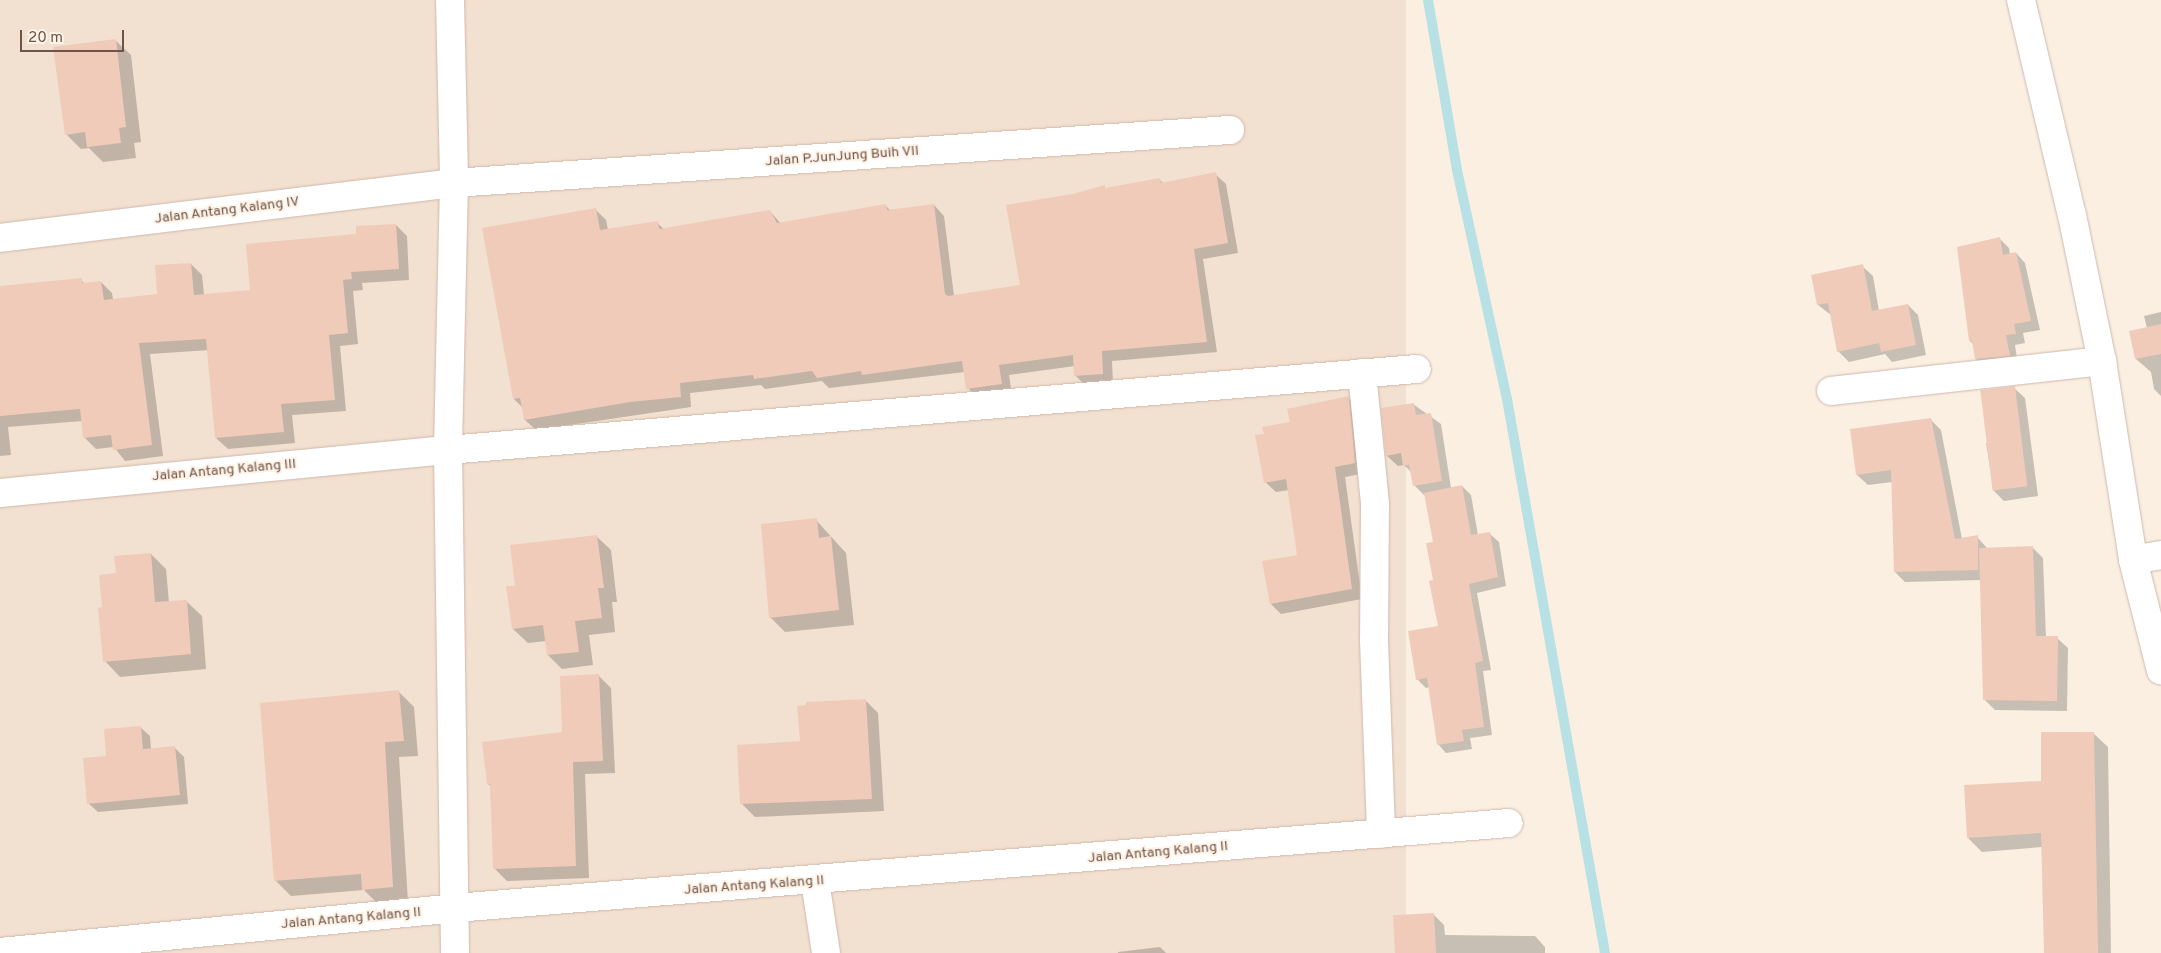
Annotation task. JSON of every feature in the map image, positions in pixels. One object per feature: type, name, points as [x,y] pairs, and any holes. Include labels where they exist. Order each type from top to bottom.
[{"type":"street","points":[[450,0],[454,183],[448,450],[455,953]]},
{"type":"street","points":[[2021,0],[2072,215],[2102,361],[2133,560],[2161,671]]},
{"type":"street","name":"Jalan P.JunJung Buih VII","points":[[454,183],[1230,130]]},
{"type":"street","name":"Jalan Antang Kalang IV","points":[[0,238],[454,183]]},
{"type":"street","points":[[1831,391],[2102,361]]},
{"type":"street","name":"Jalan Antang Kalang III","points":[[0,493],[448,450],[1416,369]]},
{"type":"street","points":[[1362,373],[1375,504],[1374,640],[1381,834]]},
{"type":"street","points":[[2133,560],[2161,555]]},
{"type":"street","name":"Jalan Antang Kalang II","points":[[0,952],[455,908],[816,882],[1509,823]]},
{"type":"street","points":[[816,882],[826,953]]},
{"type":"shaded area","points":[[0,0],[1406,0],[1406,953],[0,953]]},
{"type":"building","points":[[116,39],[126,127],[119,128],[121,143],[87,147],[85,132],[65,135],[53,47]]},
{"type":"building","points":[[1216,172],[1228,243],[1194,249],[1207,342],[1102,351],[1103,374],[1074,376],[1073,355],[999,365],[1002,384],[966,389],[962,361],[862,375],[861,371],[817,378],[812,371],[754,379],[753,375],[680,383],[681,397],[630,402],[524,420],[520,398],[513,399],[482,228],[596,208],[600,230],[658,221],[659,229],[770,210],[777,223],[886,204],[887,210],[934,204],[945,294],[948,296],[1020,285],[1006,205],[1073,194],[1105,185],[1105,188],[1160,178],[1161,183]]},
{"type":"building","points":[[396,224],[399,269],[351,272],[352,279],[343,280],[348,333],[329,335],[335,400],[281,404],[284,432],[215,438],[206,339],[139,343],[152,445],[113,450],[111,435],[83,438],[80,409],[0,416],[0,286],[82,278],[82,283],[101,281],[104,300],[157,294],[155,265],[191,263],[194,295],[250,290],[246,244],[356,234],[356,226]]},
{"type":"building","points":[[2000,237],[2003,255],[2016,252],[2031,321],[2014,324],[2016,334],[2006,335],[2010,356],[1975,359],[1972,341],[1969,341],[1957,247]]},
{"type":"building","points":[[1863,264],[1872,311],[1908,304],[1916,345],[1881,352],[1879,343],[1837,352],[1828,303],[1817,305],[1811,275]]},
{"type":"building","points":[[2161,324],[2161,354],[2135,359],[2129,331]]},
{"type":"building","points":[[2015,386],[2027,486],[1993,491],[1980,390]]},
{"type":"building","points":[[1349,396],[1355,463],[1335,467],[1352,589],[1270,604],[1262,561],[1297,555],[1286,479],[1264,483],[1255,435],[1264,434],[1262,427],[1290,422],[1287,409]]},
{"type":"building","points":[[1414,403],[1416,415],[1431,413],[1442,481],[1413,486],[1409,465],[1403,466],[1401,453],[1386,456],[1381,408]]},
{"type":"building","points":[[1931,418],[1955,539],[1978,535],[1978,570],[1894,572],[1891,470],[1856,475],[1850,429]]},
{"type":"building","points":[[1462,485],[1471,535],[1490,532],[1498,577],[1469,584],[1483,661],[1475,663],[1484,727],[1462,730],[1464,741],[1437,745],[1427,678],[1416,680],[1408,631],[1438,626],[1429,581],[1433,580],[1426,543],[1433,542],[1424,493]]},
{"type":"building","points":[[817,518],[819,538],[831,536],[839,610],[769,618],[761,524]]},
{"type":"building","points":[[597,535],[604,588],[598,588],[602,618],[575,621],[579,652],[547,655],[543,625],[512,629],[506,586],[515,586],[510,545]]},
{"type":"building","points":[[2033,546],[2036,636],[2058,636],[2057,701],[1983,700],[1979,548]]},
{"type":"building","points":[[151,553],[155,602],[187,600],[191,654],[103,662],[98,608],[102,607],[99,575],[116,573],[114,556]]},
{"type":"building","points":[[599,674],[603,761],[573,762],[576,866],[493,869],[490,784],[487,784],[482,742],[562,732],[560,676]]},
{"type":"building","points":[[399,690],[404,741],[385,742],[393,887],[362,890],[361,874],[274,881],[260,703]]},
{"type":"building","points":[[866,699],[872,799],[740,804],[737,745],[800,741],[797,706],[806,705],[806,702]]},
{"type":"building","points":[[141,726],[143,749],[175,746],[180,795],[87,804],[83,758],[106,756],[104,729]]},
{"type":"building","points":[[2041,732],[2094,732],[2098,953],[2044,953],[2041,833],[1967,838],[1964,785],[2041,781]]},
{"type":"building","points":[[1434,913],[1436,953],[1395,953],[1393,915]]},
{"type":"waterway","points":[[1428,0],[1457,170],[1507,399],[1605,953]]}]
